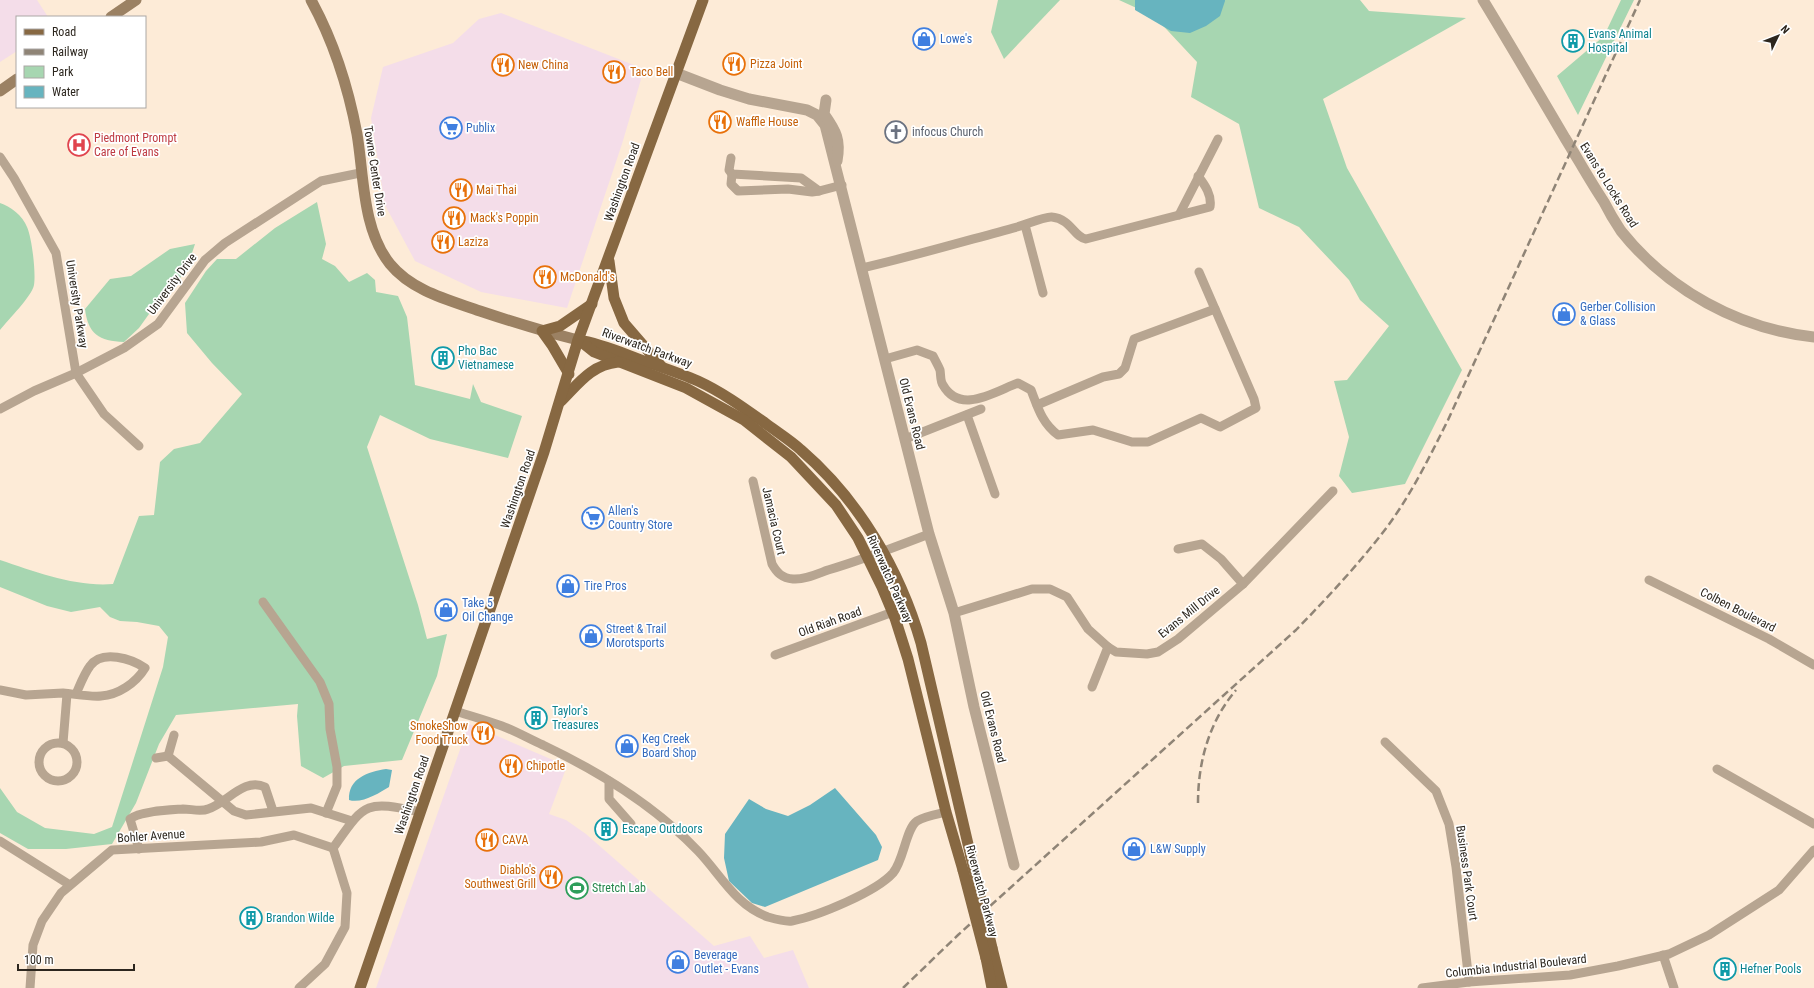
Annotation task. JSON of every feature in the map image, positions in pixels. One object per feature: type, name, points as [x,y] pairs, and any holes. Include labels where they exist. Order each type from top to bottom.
[{"type":"main road","points":[[112,16],[136,0]]},
{"type":"main road","name":"Towne Center Drive","points":[[311,0],[325,27],[341,65],[357,135],[360,172],[370,222],[381,250],[390,264],[403,276],[430,293],[542,331],[578,340]]},
{"type":"main road","name":"Washington Road","points":[[360,988],[560,403],[578,340],[703,0]]},
{"type":"main road","points":[[0,90],[16,80]]},
{"type":"main road","points":[[610,254],[609,269],[614,298],[624,323],[662,368]]},
{"type":"main road","points":[[568,374],[552,345],[542,331],[560,326],[592,304]]},
{"type":"main road","name":"Riverwatch Parkway","points":[[578,340],[596,343],[698,381],[733,401],[801,450],[833,482],[865,524],[883,552],[912,611],[921,643],[1002,988]]},
{"type":"main road","name":"Riverwatch Parkway","points":[[578,340],[594,352],[686,388],[744,420],[791,457],[836,505],[858,538],[893,612],[910,667],[946,812],[986,958],[992,988]]},
{"type":"main road","points":[[560,403],[594,370],[602,365],[620,362]]},
{"type":"street","name":"Evans to Locks Road","points":[[1483,0],[1576,158],[1621,230],[1647,260],[1671,281],[1716,307],[1756,325],[1778,332],[1814,338]]},
{"type":"street","name":"Old Evans Road","points":[[676,73],[720,90],[749,99],[807,110],[818,115],[825,125],[842,185],[929,534],[954,613],[974,706],[1014,865]]},
{"type":"street","points":[[826,100],[824,114],[831,124],[840,146],[837,166]]},
{"type":"street","points":[[1179,215],[1218,139]]},
{"type":"street","name":"University Parkway","points":[[0,157],[14,178],[56,253],[76,373],[104,414],[139,446]]},
{"type":"street","points":[[731,158],[729,170],[732,174],[731,184],[738,191],[788,189],[812,192],[842,185]]},
{"type":"street","name":"University Drive","points":[[0,409],[34,391],[76,373],[124,348],[158,324],[205,260],[231,239],[321,181],[360,172]]},
{"type":"street","points":[[732,174],[801,178],[819,191]]},
{"type":"street","points":[[862,268],[924,254],[1025,225],[1049,216],[1065,220],[1082,238],[1086,239],[1210,207],[1211,202],[1206,186],[1198,176]]},
{"type":"street","points":[[1025,225],[1043,293]]},
{"type":"street","points":[[885,359],[917,350],[933,356],[939,369],[942,384],[950,394],[962,400],[974,401],[1018,383],[1031,390],[1042,420],[1058,435],[1093,430],[1132,442],[1148,442],[1201,418],[1220,427],[1256,408],[1254,399],[1199,272]]},
{"type":"street","points":[[1037,405],[1103,377],[1119,374],[1125,368],[1134,339],[1215,309]]},
{"type":"street","points":[[905,439],[981,409]]},
{"type":"street","points":[[967,415],[995,494]]},
{"type":"street","name":"Jamacia Court","points":[[753,481],[769,556],[776,571],[781,576],[794,579],[802,578],[868,558],[929,534]]},
{"type":"street","name":"Evans Mill Drive","points":[[954,613],[1032,589],[1050,589],[1067,597],[1088,629],[1108,647],[1116,652],[1147,654],[1158,652],[1178,639],[1243,584],[1333,491]]},
{"type":"street","points":[[1178,549],[1202,544],[1221,560],[1243,584]]},
{"type":"street","name":"Colben Boulevard","points":[[1649,580],[1714,610],[1770,639],[1814,665]]},
{"type":"street","points":[[263,602],[320,682],[329,704],[330,729],[337,767],[337,786],[326,812]]},
{"type":"street","name":"Old Riah Road","points":[[775,655],[893,612]]},
{"type":"street","points":[[1092,687],[1108,647]]},
{"type":"street","points":[[0,690],[26,695],[72,694],[102,696],[128,687],[140,677],[145,668],[137,663],[117,657],[103,658],[91,665],[72,694],[63,743]]},
{"type":"street","points":[[455,711],[503,726],[576,761],[626,791],[664,819],[698,851],[744,904],[758,913],[774,919],[791,921],[815,914],[842,903],[884,881],[900,863],[913,826],[918,820],[946,812]]},
{"type":"street","points":[[168,756],[174,735]]},
{"type":"street","name":"Business Park Court","points":[[1385,742],[1436,791],[1449,824],[1456,867],[1469,982]]},
{"type":"street","points":[[63,743],[73,750],[77,762],[73,774],[62,781],[55,781],[44,776],[40,771],[39,758],[45,747],[50,744],[63,743]]},
{"type":"street","points":[[156,758],[168,756],[222,802],[234,811],[246,815],[311,808],[352,821]]},
{"type":"street","points":[[1717,768],[1814,824]]},
{"type":"street","points":[[609,781],[609,799],[631,824]]},
{"type":"street","points":[[139,849],[130,819],[136,814],[182,809],[207,810],[248,785],[258,783],[265,787],[273,811]]},
{"type":"street","points":[[299,988],[325,964],[345,927],[347,893],[333,848],[352,821],[365,810],[379,805],[420,812]]},
{"type":"street","name":"Bohler Avenue","points":[[30,988],[33,945],[42,921],[61,893],[112,850],[261,842],[294,835],[333,848]]},
{"type":"street","points":[[0,841],[70,885]]},
{"type":"street","name":"Columbia Industrial Boulevard","points":[[1422,988],[1469,982],[1570,975],[1618,966],[1662,955],[1709,935],[1779,890],[1814,850]]},
{"type":"street","points":[[1662,955],[1674,988]]},
{"type":"shaded area","points":[[0,0],[37,0],[47,16],[16,16],[16,52],[0,62]]},
{"type":"shaded area","points":[[501,13],[644,69],[622,144],[567,308],[481,292],[415,261],[385,205],[371,118],[383,67],[453,43],[479,19]]},
{"type":"shaded area","points":[[469,724],[567,766],[549,814],[566,820],[586,834],[714,946],[750,936],[764,958],[793,950],[809,988],[376,988]]},
{"type":"green space","points":[[998,0],[1060,0],[1004,59],[991,32]]},
{"type":"green space","points":[[1119,0],[1360,0],[1369,11],[1466,18],[1323,99],[1347,168],[1462,370],[1405,484],[1352,493],[1339,476],[1349,437],[1334,381],[1347,380],[1389,326],[1360,300],[1349,280],[1299,227],[1259,208],[1239,124],[1191,97],[1197,62],[1154,16]]},
{"type":"green space","points":[[1621,0],[1634,0],[1578,115],[1557,76],[1604,36]]},
{"type":"green space","points":[[317,202],[326,244],[322,259],[335,266],[349,282],[367,273],[375,280],[376,292],[398,296],[407,317],[415,385],[470,399],[473,384],[481,402],[522,416],[508,458],[430,439],[380,415],[367,447],[418,605],[427,639],[447,634],[437,676],[402,760],[344,766],[323,778],[301,766],[297,716],[298,704],[176,715],[159,744],[136,803],[112,844],[66,849],[28,849],[0,833],[0,788],[17,812],[45,828],[94,834],[112,827],[163,667],[168,637],[159,626],[120,621],[110,617],[100,607],[71,612],[47,606],[0,587],[0,560],[42,574],[70,581],[113,584],[139,516],[154,515],[160,462],[174,449],[200,443],[242,394],[212,363],[187,333],[185,303],[206,271],[217,259],[236,259],[275,228]]},
{"type":"green space","points":[[0,203],[8,206],[16,212],[27,227],[32,247],[34,285],[29,295],[0,330]]},
{"type":"green space","points":[[195,244],[190,259],[193,265],[182,274],[176,288],[171,288],[155,312],[149,314],[139,328],[124,342],[101,338],[92,330],[89,325],[85,309],[110,279],[131,276],[170,249]]},
{"type":"water","points":[[1135,0],[1225,1],[1220,16],[1206,26],[1190,33],[1171,31],[1135,10]]},
{"type":"water","points":[[386,769],[392,770],[389,787],[365,799],[354,801],[349,800],[352,786],[360,777],[372,772]]},
{"type":"water","points":[[835,788],[876,835],[882,847],[878,860],[765,907],[752,903],[729,881],[724,858],[725,834],[749,799],[766,809],[788,816],[810,805]]},
{"type":"railway","points":[[903,988],[958,935],[1296,630],[1342,582],[1384,531],[1411,491],[1448,420],[1640,0]]},
{"type":"railway","points":[[1198,803],[1200,773],[1207,743],[1219,715],[1236,690]]},
{"type":"place","name":"Lowe's","points":[[924,39]]},
{"type":"place","name":"Evans Animal Hospital","points":[[1573,41]]},
{"type":"place","name":"Pizza Joint","points":[[734,64]]},
{"type":"place","name":"New China","points":[[503,65]]},
{"type":"place","name":"Taco Bell","points":[[614,72]]},
{"type":"place","name":"Waffle House","points":[[720,122]]},
{"type":"place","name":"Publix","points":[[451,128]]},
{"type":"place","name":"infocus Church","points":[[896,132]]},
{"type":"place","name":"Piedmont Prompt Care of Evans","points":[[79,145]]},
{"type":"place","name":"Mai Thai","points":[[461,190]]},
{"type":"place","name":"Mack's Poppin","points":[[454,218]]},
{"type":"place","name":"Laziza","points":[[443,242]]},
{"type":"place","name":"McDonald's","points":[[545,277]]},
{"type":"place","name":"Gerber Collision & Glass","points":[[1564,314]]},
{"type":"place","name":"Pho Bac Vietnamese","points":[[443,358]]},
{"type":"place","name":"Allen's Country Store","points":[[593,518]]},
{"type":"place","name":"Tire Pros","points":[[568,586]]},
{"type":"place","name":"Take 5 Oil Change","points":[[446,610]]},
{"type":"place","name":"Street & Trail Morotsports","points":[[591,636]]},
{"type":"place","name":"Taylor's Treasures","points":[[536,718]]},
{"type":"place","name":"SmokeShow Food Truck","points":[[483,733]]},
{"type":"place","name":"Keg Creek Board Shop","points":[[627,746]]},
{"type":"place","name":"Chipotle","points":[[511,766]]},
{"type":"place","name":"Escape Outdoors","points":[[606,829]]},
{"type":"place","name":"CAVA","points":[[487,840]]},
{"type":"place","name":"L&W Supply","points":[[1134,849]]},
{"type":"place","name":"Diablo's Southwest Grill","points":[[551,877]]},
{"type":"place","name":"Stretch Lab","points":[[577,888]]},
{"type":"place","name":"Brandon Wilde","points":[[251,918]]},
{"type":"place","name":"Beverage Outlet - Evans","points":[[678,962]]},
{"type":"place","name":"Hefner Pools","points":[[1725,969]]}]
